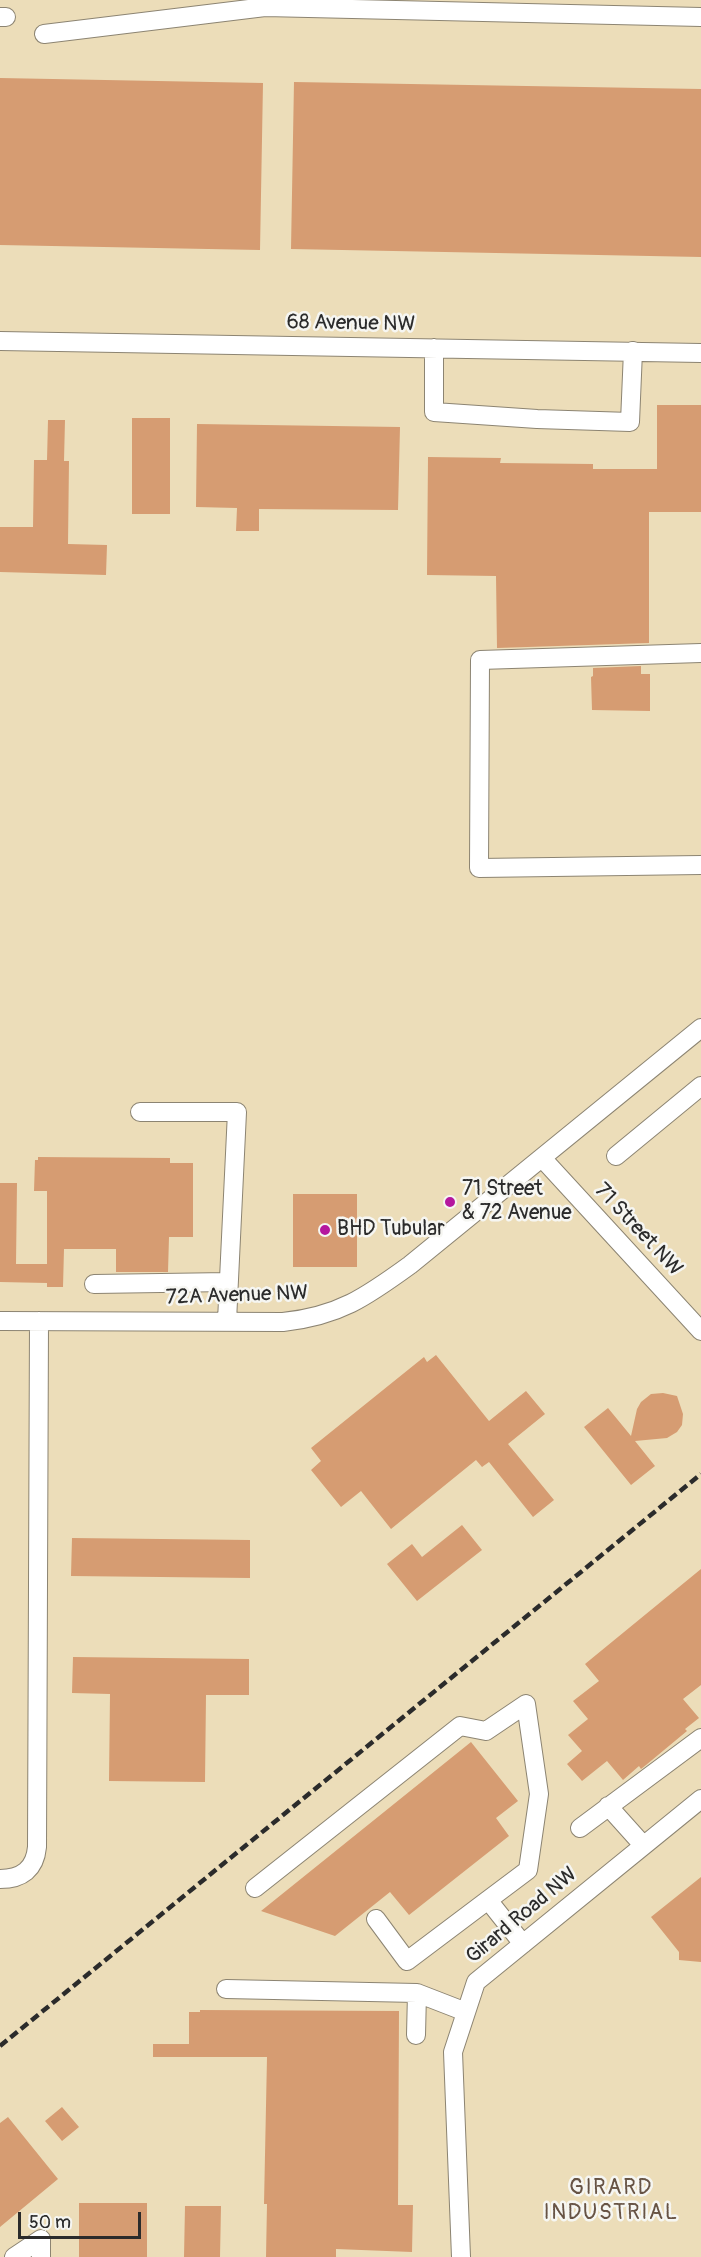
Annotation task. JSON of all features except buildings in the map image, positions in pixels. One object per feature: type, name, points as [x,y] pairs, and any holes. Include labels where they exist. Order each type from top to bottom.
[{"type":"street","points":[[44,34],[265,7],[701,17]]},
{"type":"street","name":"68 Avenue NW","points":[[0,341],[701,353]]},
{"type":"street","points":[[434,348],[434,412],[630,422],[633,351]]},
{"type":"street","points":[[701,653],[480,660],[479,868],[701,865]]},
{"type":"street","name":"72A Avenue NW","points":[[0,1321],[283,1322],[318,1317],[352,1304],[410,1264],[701,1028]]},
{"type":"street","points":[[616,1156],[701,1086]]},
{"type":"street","points":[[140,1112],[237,1112],[227,1321]]},
{"type":"street","name":"71 Street NW","points":[[542,1158],[701,1331]]},
{"type":"street","points":[[94,1284],[228,1282]]},
{"type":"street","points":[[0,1879],[16,1878],[29,1869],[34,1863],[37,1847],[39,1321]]},
{"type":"street","points":[[255,1887],[460,1725],[486,1731],[526,1704],[539,1794],[528,1870],[407,1961],[376,1919]]},
{"type":"street","points":[[580,1828],[701,1738]]},
{"type":"street","name":"Girard Road NW","points":[[461,2257],[453,2052],[476,1982],[701,1798]]},
{"type":"street","points":[[608,1806],[643,1845]]},
{"type":"street","points":[[488,1900],[523,1944]]},
{"type":"street","points":[[226,1989],[417,1993],[466,2012]]},
{"type":"street","points":[[416,2035],[417,1993]]},
{"type":"street","points":[[14,2257],[41,2239],[41,2257]]},
{"type":"railway","points":[[0,2046],[701,1474]]},
{"type":"place","name":"71 Street & 72 Avenue","points":[[450,1202]]},
{"type":"place","name":"BHD Tubular","points":[[325,1230]]},
{"type":"district","name":"GIRARD INDUSTRIAL","points":[[611,2200]]}]
